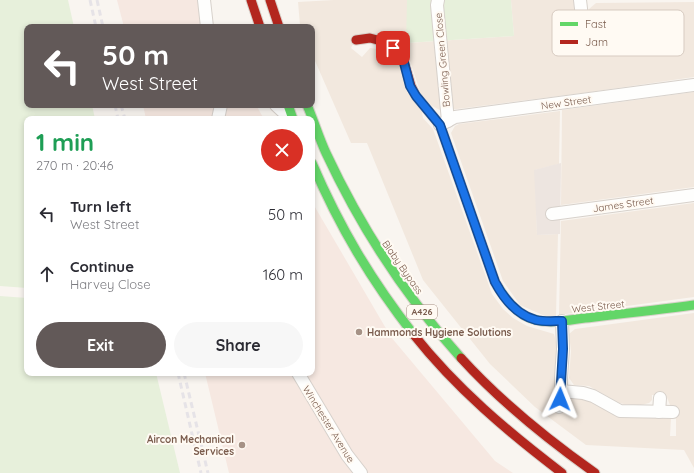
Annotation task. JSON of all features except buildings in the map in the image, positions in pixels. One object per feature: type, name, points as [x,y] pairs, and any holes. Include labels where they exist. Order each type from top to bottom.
[{"type":"main road","points":[[251,0],[259,24]]},
{"type":"main road","points":[[270,0],[278,24]]},
{"type":"main road","points":[[356,40],[370,38],[385,42],[402,55],[410,86],[416,96],[444,123]]},
{"type":"main road","name":"West Street","points":[[444,123],[495,282],[506,300],[520,313],[537,320],[562,321],[694,305]]},
{"type":"main road","name":"Blaby Bypass","points":[[315,124],[325,152],[371,240],[390,270],[418,307],[468,366],[512,410],[559,448],[596,473]]},
{"type":"main road","name":"A426","points":[[315,170],[335,214],[353,247],[398,315],[428,352],[459,386],[514,436],[562,473]]},
{"type":"street","points":[[204,0],[207,24]]},
{"type":"street","name":"Bowling Green Close","points":[[438,0],[444,123]]},
{"type":"street","points":[[580,0],[581,10]]},
{"type":"street","name":"New Street","points":[[444,123],[455,118],[694,85]]},
{"type":"street","points":[[279,108],[289,116]]},
{"type":"street","name":"James Street","points":[[552,214],[694,195]]},
{"type":"street","points":[[559,407],[563,349],[562,321]]},
{"type":"street","name":"Winchester Avenue","points":[[300,376],[346,455],[361,473]]},
{"type":"street","points":[[561,391],[583,393],[593,396],[620,411],[673,412]]},
{"type":"street","points":[[659,412],[660,398]]},
{"type":"shaded area","points":[[117,0],[200,0],[204,24],[123,24]]},
{"type":"shaded area","points":[[334,0],[407,0],[407,43],[514,36],[511,0],[574,0],[575,10],[552,10],[552,56],[684,56],[684,10],[589,9],[596,3],[694,2],[694,77],[590,92],[440,110],[432,106],[422,97],[408,55],[357,36],[351,48],[362,57],[370,48],[385,50],[400,65],[421,107],[423,118],[433,129],[492,294],[503,309],[513,318],[527,326],[554,334],[559,354],[564,408],[567,400],[573,397],[671,418],[670,436],[676,436],[676,406],[670,405],[666,395],[652,395],[652,400],[649,403],[641,405],[624,404],[619,403],[589,386],[574,385],[569,378],[571,351],[569,334],[575,329],[694,313],[694,468],[684,450],[586,445],[535,407],[490,364],[423,280],[367,143],[351,143],[315,61],[315,24],[300,24],[298,2]]},
{"type":"shaded area","points":[[694,92],[694,187],[561,205],[562,110]]},
{"type":"shaded area","points":[[144,108],[258,108],[262,116],[145,116]]},
{"type":"shaded area","points":[[560,111],[559,164],[535,170],[537,235],[558,234],[556,316],[545,316],[520,305],[503,281],[451,133],[455,126],[459,124]]},
{"type":"shaded area","points":[[561,163],[560,234],[537,235],[534,170]]},
{"type":"shaded area","points":[[694,203],[694,297],[559,315],[561,221]]},
{"type":"shaded area","points":[[315,207],[391,337],[495,461],[513,473],[229,473],[206,376],[315,376]]},
{"type":"green space","points":[[0,0],[68,0],[73,24],[24,24],[24,108],[93,108],[94,116],[24,116],[24,288],[0,286]]},
{"type":"green space","points":[[407,0],[511,0],[514,36],[406,43]]},
{"type":"green space","points":[[0,296],[24,298],[24,376],[157,376],[180,473],[0,473]]},
{"type":"railway","points":[[90,0],[95,24]]},
{"type":"railway","points":[[97,0],[102,24]]},
{"type":"railway","points":[[116,108],[117,116]]},
{"type":"railway","points":[[122,108],[124,116]]},
{"type":"railway","points":[[179,376],[201,473]]},
{"type":"railway","points":[[185,376],[208,473]]},
{"type":"traffic: fast","points":[[289,108],[292,116]]},
{"type":"traffic: fast","points":[[308,108],[311,116]]},
{"type":"traffic: fast","points":[[315,126],[326,153],[354,208],[386,261],[422,311],[461,358]]},
{"type":"traffic: fast","points":[[315,170],[334,210],[357,253],[370,274],[414,335]]},
{"type":"traffic: fast","points":[[498,287],[509,303],[519,312],[530,318],[548,322],[694,305]]},
{"type":"traffic: jam","points":[[251,0],[259,24]]},
{"type":"traffic: jam","points":[[270,0],[278,24]]},
{"type":"traffic: jam","points":[[356,40],[370,38],[385,42],[402,55],[411,86],[416,96],[440,125],[498,287]]},
{"type":"traffic: jam","points":[[414,335],[465,391],[522,442],[562,473]]},
{"type":"traffic: jam","points":[[461,358],[508,405],[559,447],[595,473]]},
{"type":"place","name":"Hammonds Hygiene Solutions","points":[[359,332]]},
{"type":"place","name":"Aircon Mechanical Services","points":[[242,445]]},
{"type":"route","points":[[393,48],[402,55],[410,86],[416,96],[440,125],[495,282],[500,291],[506,300],[520,313],[537,320],[562,321],[563,349],[560,399]]}]
